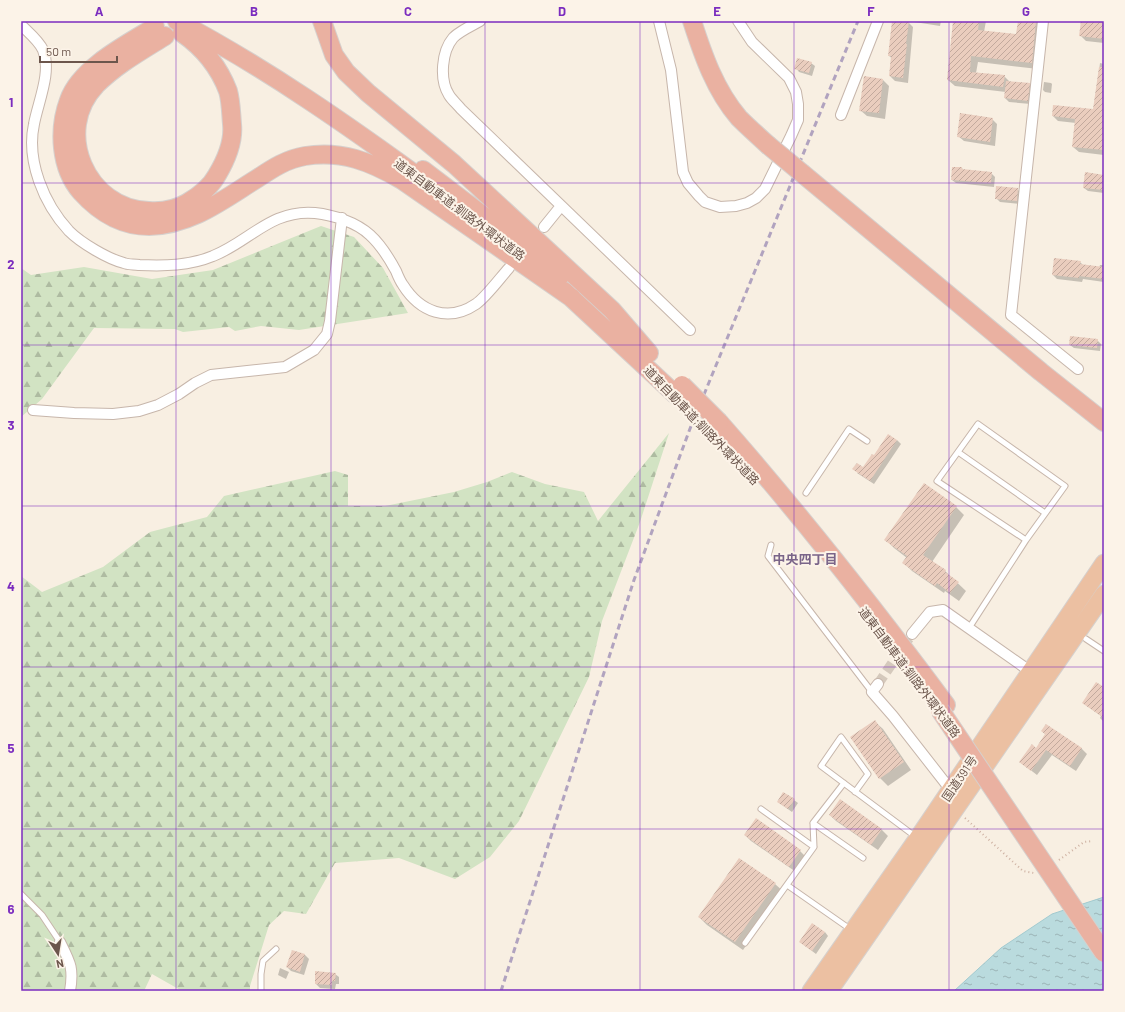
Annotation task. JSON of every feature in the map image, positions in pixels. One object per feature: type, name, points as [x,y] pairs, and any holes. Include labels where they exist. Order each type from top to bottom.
[{"type":"highway","name":"道東自動車道;釧路外環状道路","points":[[177,21],[264,72],[382,151],[457,205],[513,248],[680,391]]},
{"type":"highway","name":"道東自動車道;釧路外環状道路","points":[[198,21],[271,64],[330,102],[395,148],[519,243],[577,290],[649,353],[680,391],[716,428],[761,470],[893,634],[1104,939]]},
{"type":"highway","points":[[322,21],[334,56],[346,72],[368,93],[454,164],[612,310],[649,353]]},
{"type":"highway","points":[[692,21],[706,62],[726,101],[739,118],[770,142],[1029,362],[1104,422]]},
{"type":"highway","points":[[699,21],[713,61],[733,97],[770,142]]},
{"type":"highway","points":[[162,28],[95,86],[85,101],[79,115],[76,129],[76,143],[79,157],[85,170],[93,182],[106,196],[121,206],[141,211],[162,212],[180,206],[198,196],[212,184],[228,152],[233,132],[228,92],[221,76],[209,58],[194,41],[162,28],[113,53],[85,76],[71,94],[65,111],[62,127],[63,144],[71,176],[79,189],[91,203],[105,214],[122,222],[140,226],[162,226],[183,221],[207,210],[279,164],[303,157],[326,154],[346,156],[381,168],[402,180],[572,298]]},
{"type":"highway","points":[[804,171],[1104,414]]},
{"type":"highway","name":"国道391号","points":[[829,991],[924,842],[1038,676],[1104,563]]},
{"type":"highway","name":"国道391号","points":[[811,991],[853,931],[924,842],[950,789],[1104,594]]},
{"type":"highway","name":"道東自動車道;釧路外環状道路","points":[[943,707],[1104,953]]},
{"type":"street","points":[[480,21],[454,37],[446,52],[443,75],[448,94],[460,109],[690,330]]},
{"type":"street","points":[[658,21],[671,70],[683,172],[688,183],[705,202],[720,206],[736,206],[747,203],[756,198],[765,189],[792,136],[798,120],[796,92],[789,78],[752,42],[738,21]]},
{"type":"street","points":[[841,115],[878,21]]},
{"type":"street","points":[[1043,21],[1011,315],[1078,369]]},
{"type":"street","points":[[21,25],[31,34],[43,50],[46,69],[33,126],[33,154],[38,180],[50,206],[70,231],[94,250],[124,263],[153,266],[183,265],[213,256],[240,241],[272,220],[291,215],[313,213],[342,218],[369,234],[385,252],[403,285],[417,303],[435,312],[448,314],[461,312],[478,303],[509,268]]},
{"type":"street","points":[[544,227],[561,206]]},
{"type":"street","points":[[33,410],[113,414],[140,411],[158,405],[180,394],[195,383],[211,375],[285,367],[314,350],[327,334],[330,321],[342,218]]},
{"type":"street","points":[[912,634],[930,612],[943,610],[1038,676]]},
{"type":"street","points":[[875,688],[893,716],[950,789]]},
{"type":"street","points":[[60,942],[70,962],[72,970],[70,991]]},
{"type":"lane","points":[[969,628],[1026,540],[1064,486],[978,424],[937,480],[1026,540]]},
{"type":"lane","points":[[806,493],[849,429],[867,441]]},
{"type":"lane","points":[[958,452],[1045,513]]},
{"type":"lane","points":[[771,545],[768,556],[875,688]]},
{"type":"lane","points":[[1086,639],[1104,651]]},
{"type":"lane","points":[[855,792],[868,774],[841,737],[821,766],[855,792],[924,842]]},
{"type":"lane","points":[[746,943],[814,847],[813,824],[844,783]]},
{"type":"lane","points":[[762,809],[814,847]]},
{"type":"lane","points":[[813,824],[863,858]]},
{"type":"lane","points":[[787,885],[853,931]]},
{"type":"lane","points":[[21,894],[42,915],[60,942]]},
{"type":"lane","points":[[261,991],[263,960],[276,949]]},
{"type":"green space","points":[[321,226],[354,237],[383,268],[408,313],[299,330],[261,326],[235,331],[229,327],[183,332],[175,329],[94,328],[42,399],[21,417],[21,268],[31,275],[84,267],[152,279],[213,270]]},
{"type":"green space","points":[[669,433],[640,522],[602,621],[589,677],[519,821],[490,857],[455,879],[399,858],[335,863],[306,914],[284,911],[269,925],[250,986],[250,991],[182,991],[152,974],[144,991],[21,991],[21,576],[42,592],[103,567],[150,532],[207,517],[224,496],[335,471],[348,475],[348,506],[385,506],[454,492],[487,482],[512,472],[545,484],[584,492],[598,521]]},
{"type":"water","points":[[1104,897],[1104,991],[954,991],[1001,948],[1052,914]]},
{"type":"building","points":[[892,21],[909,21],[903,78],[889,76],[891,56],[888,56]]},
{"type":"building","points":[[953,21],[979,21],[978,30],[1016,34],[1018,21],[1036,21],[1032,63],[971,56],[970,72],[1005,75],[1003,87],[947,80]]},
{"type":"building","points":[[1081,21],[1104,21],[1104,39],[1079,36]]},
{"type":"building","points":[[797,58],[812,62],[809,73],[794,69]]},
{"type":"building","points":[[1099,67],[1104,67],[1104,150],[1072,147],[1075,119],[1052,116],[1053,105],[1093,109]]},
{"type":"building","points":[[864,76],[883,79],[879,113],[859,111]]},
{"type":"building","points":[[1006,81],[1030,83],[1028,101],[1004,98]]},
{"type":"building","points":[[960,113],[993,118],[990,142],[957,137]]},
{"type":"building","points":[[952,167],[962,167],[962,169],[992,172],[991,183],[951,180]]},
{"type":"building","points":[[1085,172],[1104,175],[1104,190],[1083,188]]},
{"type":"building","points":[[996,186],[1018,188],[1017,201],[995,199]]},
{"type":"building","points":[[1054,258],[1081,261],[1080,264],[1104,267],[1104,279],[1052,275]]},
{"type":"building","points":[[1070,336],[1098,339],[1097,348],[1069,345]]},
{"type":"building","points":[[888,434],[897,440],[870,481],[852,469],[857,463],[863,467],[872,454],[874,455]]},
{"type":"building","points":[[924,483],[957,506],[923,555],[946,570],[945,572],[959,582],[950,593],[937,583],[935,586],[902,563],[907,556],[884,540]]},
{"type":"building","points":[[1096,682],[1104,687],[1104,718],[1082,703]]},
{"type":"building","points":[[875,720],[904,762],[879,779],[850,737]]},
{"type":"building","points":[[1046,724],[1082,748],[1070,766],[1046,750],[1031,771],[1019,762],[1032,744],[1036,748],[1045,734],[1041,731]]},
{"type":"building","points":[[783,792],[795,799],[788,809],[777,802]]},
{"type":"building","points":[[840,799],[882,829],[871,845],[829,815]]},
{"type":"building","points":[[756,818],[801,850],[789,867],[744,835]]},
{"type":"building","points":[[739,858],[776,883],[735,942],[698,917]]},
{"type":"building","points":[[812,923],[825,932],[812,951],[799,942]]},
{"type":"building","points":[[292,950],[305,954],[300,972],[286,967]]},
{"type":"building","points":[[315,971],[336,973],[335,981],[332,981],[332,985],[315,984]]},
{"type":"tunnel","points":[[878,684],[912,634]]},
{"type":"railway","points":[[501,991],[634,580],[691,426],[858,21]]},
{"type":"district","name":"中央四丁目","points":[[805,559]]}]
